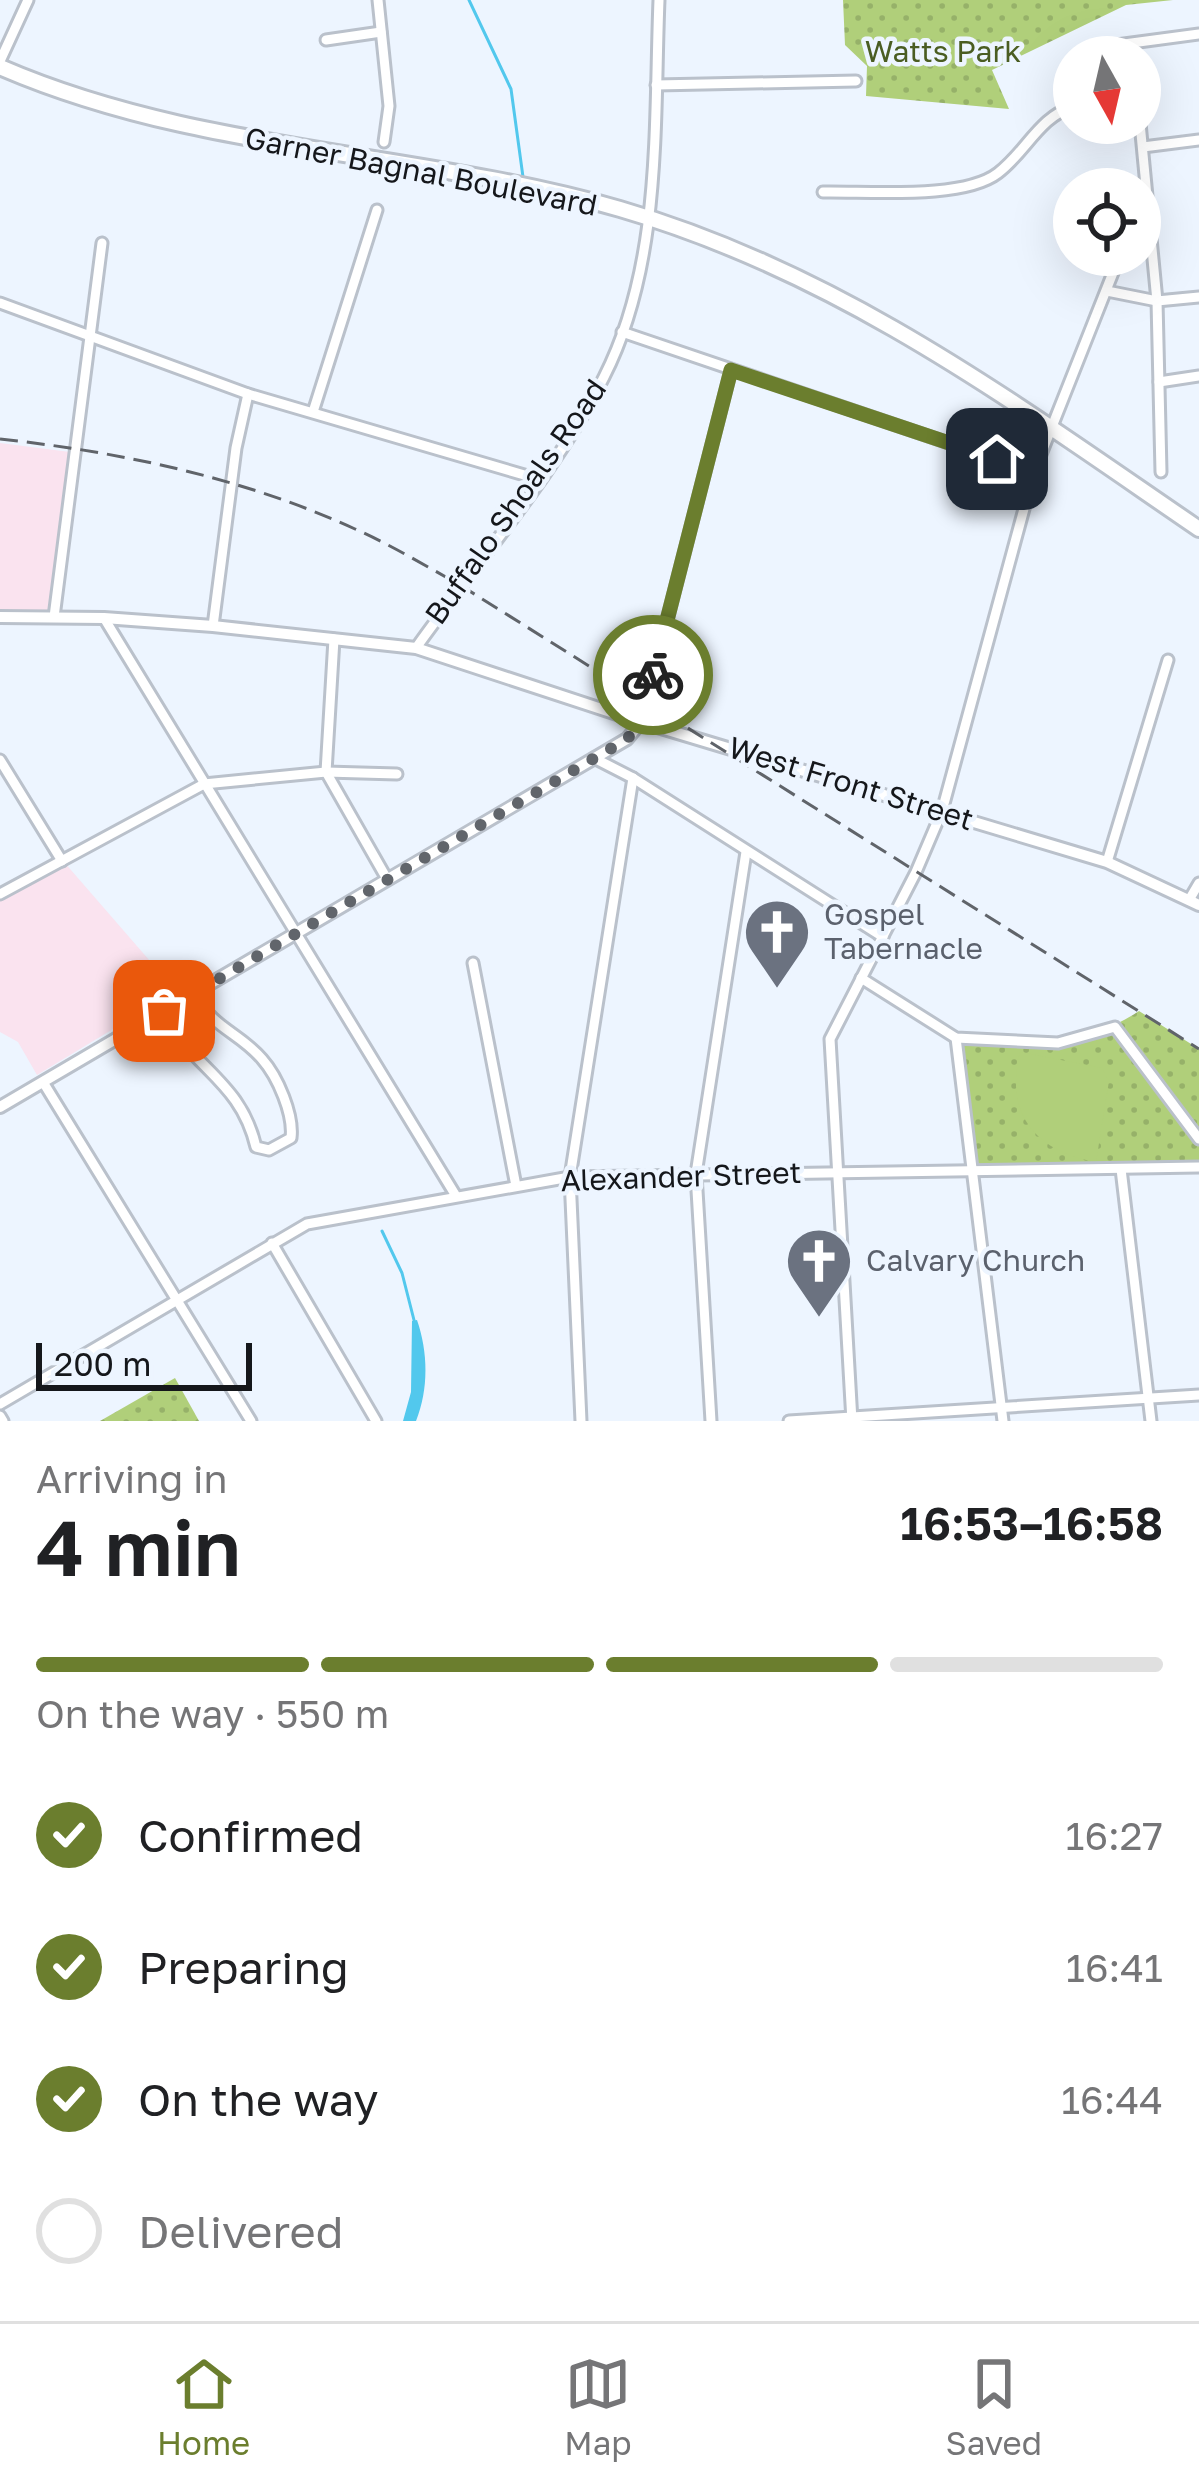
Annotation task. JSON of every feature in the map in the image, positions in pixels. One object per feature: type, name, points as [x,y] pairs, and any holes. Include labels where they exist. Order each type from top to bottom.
[{"type":"highway","name":"Garner Bagnal Boulevard","points":[[0,64],[74,97],[148,119],[526,187],[649,219],[778,268],[953,361],[1199,529]]},
{"type":"main road","name":"West Front Street","points":[[0,617],[213,626],[416,648],[641,722],[1107,862],[1194,902]]},
{"type":"main road","points":[[0,1107],[627,739],[641,722]]},
{"type":"street","points":[[0,64],[28,0]]},
{"type":"street","points":[[378,0],[389,106],[385,142]]},
{"type":"street","name":"Buffalo Shoals Road","points":[[416,648],[597,390],[622,332],[649,219],[659,0]]},
{"type":"street","points":[[326,40],[381,32]]},
{"type":"street","points":[[1161,37],[1199,34]]},
{"type":"street","points":[[656,85],[856,81]]},
{"type":"street","points":[[823,192],[978,183],[1000,172],[1053,116]]},
{"type":"street","points":[[1143,147],[1199,140]]},
{"type":"street","points":[[1143,144],[1143,168]]},
{"type":"street","points":[[314,412],[377,210]]},
{"type":"street","points":[[54,617],[102,243]]},
{"type":"street","points":[[852,1420],[830,1039],[942,811],[1034,472],[1112,276]]},
{"type":"street","points":[[1154,276],[1161,472]]},
{"type":"street","points":[[1107,291],[1157,302],[1199,297]]},
{"type":"street","points":[[0,303],[248,394],[538,479]]},
{"type":"street","points":[[622,332],[1034,472]]},
{"type":"street","points":[[641,722],[731,370]]},
{"type":"street","points":[[1159,382],[1199,376]]},
{"type":"street","points":[[213,626],[236,448],[248,394]]},
{"type":"street","points":[[104,618],[456,1196]]},
{"type":"street","points":[[334,639],[326,772],[387,879]]},
{"type":"street","points":[[1107,862],[1168,660]]},
{"type":"street","points":[[594,758],[883,937]]},
{"type":"street","points":[[0,760],[62,860]]},
{"type":"street","points":[[0,894],[204,784],[326,772],[397,774]]},
{"type":"street","points":[[581,1421],[570,1177],[633,778]]},
{"type":"street","points":[[711,1421],[695,1174],[746,852]]},
{"type":"street","points":[[1194,902],[1199,883]]},
{"type":"street","points":[[473,963],[516,1186]]},
{"type":"street","points":[[861,978],[956,1038],[1058,1043],[1115,1027],[1199,1139]]},
{"type":"street","points":[[164,1011],[177,1040],[242,1104],[256,1147],[269,1150],[291,1138],[285,1105],[262,1059],[217,1025],[194,993]]},
{"type":"street","points":[[956,1038],[1003,1421]]},
{"type":"street","points":[[43,1082],[251,1421]]},
{"type":"street","name":"Alexander Street","points":[[0,1404],[307,1224],[570,1177],[1199,1167]]},
{"type":"street","points":[[1120,1169],[1150,1421]]},
{"type":"street","points":[[272,1243],[376,1421]]},
{"type":"street","points":[[789,1421],[1199,1395]]},
{"type":"shaded area","points":[[0,443],[70,452],[50,610],[0,614]]},
{"type":"shaded area","points":[[64,862],[176,991],[37,1075],[18,1042],[0,1032],[0,897]]},
{"type":"green space","name":"Watts Park","points":[[843,0],[1173,0],[1126,5],[1053,36],[1053,40],[992,70],[1009,109],[866,96],[867,66],[845,45]]},
{"type":"green space","points":[[1139,1011],[1199,1049],[1199,1167],[972,1171],[956,1038],[1028,1042],[1072,1038]]},
{"type":"green space","points":[[1020,1052],[1102,1068],[1109,1081],[1096,1162],[1057,1149],[1030,1126],[1017,1094]]},
{"type":"green space","points":[[175,1378],[199,1421],[100,1421]]},
{"type":"water","points":[[417,1320],[425,1383],[416,1421],[403,1421],[411,1392],[412,1321]]},
{"type":"waterway","points":[[469,0],[511,89],[523,177]]},
{"type":"waterway","points":[[382,1231],[402,1273],[415,1324]]},
{"type":"railway","points":[[0,439],[91,451],[226,482],[313,511],[382,542],[460,585],[1199,1049]]},
{"type":"way so far","points":[[164,1011],[627,739],[641,722],[653,675]]},
{"type":"place","name":"Gospel Tabernacle","points":[[777,991]]},
{"type":"place","name":"Calvary Church","points":[[819,1320]]},
{"type":"route","points":[[653,675],[731,370],[997,459]]}]
